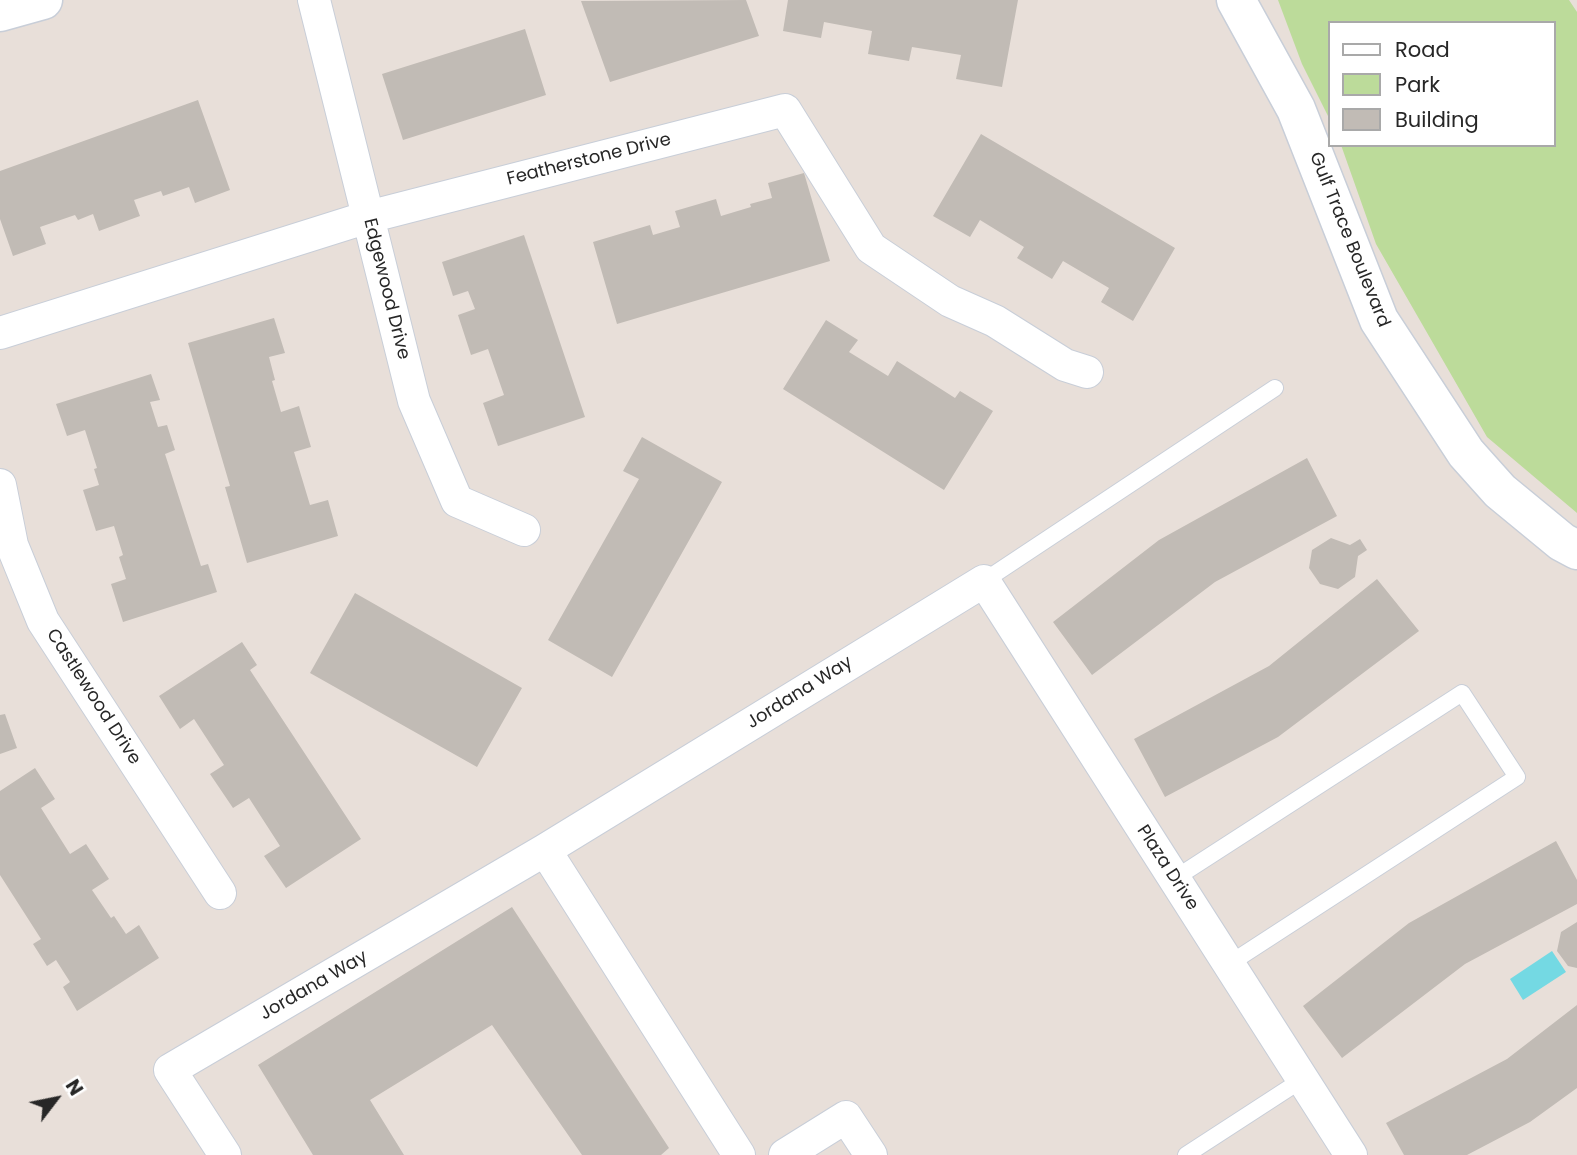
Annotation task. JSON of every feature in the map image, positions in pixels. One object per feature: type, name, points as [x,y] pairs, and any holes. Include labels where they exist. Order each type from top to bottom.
[{"type":"street","points":[[0,12],[43,0]]},
{"type":"street","name":"Edgewood Drive","points":[[314,0],[414,401],[457,501],[524,530]]},
{"type":"street","name":"Gulf Trace Boulevard","points":[[1236,0],[1296,109],[1379,320],[1466,453],[1500,491],[1562,542],[1577,550]]},
{"type":"street","name":"Featherstone Drive","points":[[0,333],[368,217],[785,110],[871,248],[950,301],[995,321],[1065,365],[1087,372]]},
{"type":"street","name":"Castlewood Drive","points":[[0,485],[12,545],[43,621],[220,893]]},
{"type":"street","name":"Jordana Way","points":[[225,1155],[170,1070],[545,850],[984,581]]},
{"type":"street","name":"Plaza Drive","points":[[984,581],[1351,1155]]},
{"type":"street","points":[[545,850],[739,1155]]},
{"type":"street","points":[[785,1155],[846,1117],[871,1155]]},
{"type":"lane","points":[[984,581],[1275,388]]},
{"type":"lane","points":[[1174,879],[1462,693],[1517,777],[1229,964]]},
{"type":"lane","points":[[1186,1155],[1303,1079]]},
{"type":"green space","points":[[1278,0],[1569,0],[1577,12],[1577,513],[1487,437],[1376,244],[1342,147],[1556,147],[1556,21],[1328,21],[1328,116],[1302,64]]},
{"type":"water","points":[[1552,951],[1566,972],[1523,1000],[1510,979]]},
{"type":"building","points":[[746,0],[759,36],[610,82],[581,1]]},
{"type":"building","points":[[788,0],[1018,0],[1002,87],[956,79],[961,55],[912,47],[909,61],[868,54],[872,31],[824,22],[821,38],[783,31]]},
{"type":"building","points":[[525,29],[546,95],[403,140],[382,74]]},
{"type":"building","points":[[198,100],[230,190],[195,203],[189,187],[163,196],[161,191],[134,200],[140,216],[99,231],[93,214],[78,220],[75,215],[40,227],[46,244],[13,256],[0,219],[0,171]]},
{"type":"building","points":[[981,134],[1175,248],[1133,321],[1101,302],[1109,288],[1063,261],[1052,279],[1017,258],[1024,247],[980,220],[970,237],[933,216]]},
{"type":"building","points":[[804,173],[830,261],[617,324],[593,242],[650,225],[653,235],[680,227],[675,211],[716,199],[721,216],[751,207],[750,204],[772,198],[768,183]]},
{"type":"building","points":[[524,235],[585,417],[498,446],[483,403],[504,395],[488,349],[471,355],[458,315],[475,309],[468,291],[453,296],[442,262]]},
{"type":"building","points":[[274,318],[285,353],[269,357],[275,380],[272,381],[281,412],[299,406],[311,447],[294,452],[310,505],[328,500],[338,536],[247,563],[225,487],[230,486],[188,343]]},
{"type":"building","points":[[826,320],[858,340],[849,352],[888,376],[897,361],[955,398],[960,391],[993,411],[944,490],[783,389]]},
{"type":"building","points":[[151,374],[160,400],[150,402],[158,427],[167,425],[175,450],[165,454],[201,566],[208,564],[217,592],[123,622],[111,584],[126,579],[119,557],[123,555],[114,526],[96,531],[83,490],[99,485],[94,469],[97,468],[85,430],[67,436],[56,404]]},
{"type":"building","points":[[642,437],[722,482],[612,677],[548,640],[639,479],[623,471]]},
{"type":"building","points":[[1307,458],[1337,516],[1215,582],[1092,675],[1053,622],[1159,540]]},
{"type":"building","points":[[1331,538],[1350,545],[1360,539],[1367,550],[1358,556],[1355,577],[1338,589],[1320,584],[1309,568],[1312,550]]},
{"type":"building","points":[[1377,579],[1419,631],[1278,737],[1165,797],[1134,739],[1269,666]]},
{"type":"building","points":[[355,593],[522,688],[477,767],[310,673]]},
{"type":"building","points":[[242,642],[257,665],[250,670],[361,839],[286,888],[264,856],[280,846],[249,798],[233,808],[210,774],[224,765],[194,719],[180,729],[159,696]]},
{"type":"building","points":[[5,714],[17,748],[0,754],[0,715]]},
{"type":"building","points":[[35,768],[55,799],[41,808],[70,854],[86,844],[109,879],[92,890],[126,934],[139,925],[159,958],[77,1011],[63,987],[70,982],[56,960],[47,966],[33,944],[41,939],[0,875],[0,791]]},
{"type":"building","points":[[1556,841],[1577,880],[1577,904],[1465,964],[1342,1058],[1303,1006],[1409,923]]},
{"type":"building","points":[[512,907],[669,1148],[661,1155],[582,1155],[492,1025],[370,1100],[404,1155],[313,1155],[258,1065]]},
{"type":"building","points":[[1577,922],[1577,968],[1568,966],[1557,951],[1561,932]]},
{"type":"building","points":[[1577,1005],[1577,1088],[1530,1122],[1467,1155],[1404,1155],[1386,1123],[1507,1059]]}]
